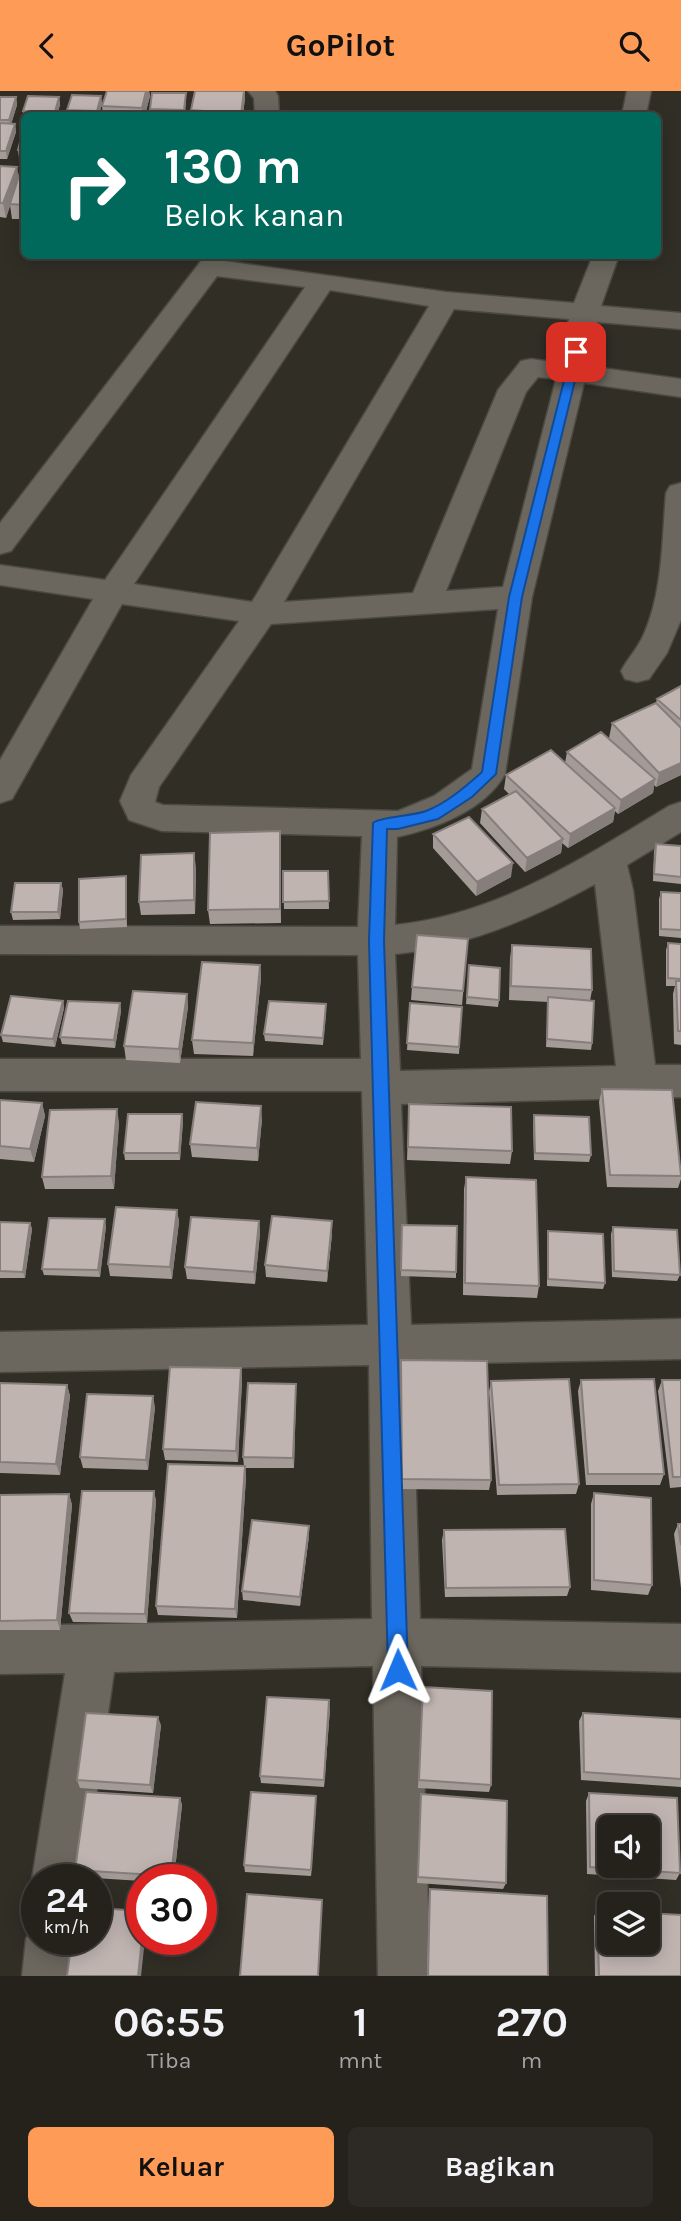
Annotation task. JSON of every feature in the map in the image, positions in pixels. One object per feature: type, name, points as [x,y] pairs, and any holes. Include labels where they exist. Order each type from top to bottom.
[{"type":"street","points":[[260,91],[266,96],[267,112]]},
{"type":"street","points":[[636,112],[639,91]]},
{"type":"street","points":[[446,300],[261,614],[143,784],[138,793],[141,811],[162,818],[398,824],[433,815],[467,793],[488,774],[516,597],[585,311],[604,259]]},
{"type":"street","points":[[3,536],[210,267],[446,300],[681,321]]},
{"type":"street","points":[[0,790],[113,592],[323,281]]},
{"type":"street","points":[[425,603],[516,382],[531,367],[681,389]]},
{"type":"street","points":[[637,671],[651,657],[668,621],[681,493]]},
{"type":"street","points":[[0,575],[261,614],[516,597]]},
{"type":"street","points":[[0,940],[376,941],[419,937],[475,923],[519,907],[608,860],[681,815]]},
{"type":"street","points":[[380,823],[376,941],[390,1345],[404,1976]]},
{"type":"street","points":[[608,860],[615,890],[636,1083]]},
{"type":"street","points":[[0,1075],[382,1082],[681,1081]]},
{"type":"street","points":[[0,1352],[681,1339]]},
{"type":"street","points":[[0,1650],[397,1642],[681,1648]]},
{"type":"street","points":[[60,1864],[93,1649]]},
{"type":"street","points":[[48,1976],[50,1955]]},
{"type":"building","points":[[107,91],[146,91],[142,108],[102,106]]},
{"type":"building","points":[[195,91],[244,91],[241,112],[191,110]]},
{"type":"building","points":[[152,93],[186,93],[184,110],[150,109]]},
{"type":"building","points":[[72,95],[101,96],[97,111],[67,110]]},
{"type":"building","points":[[28,96],[59,97],[55,112],[23,111]]},
{"type":"building","points":[[0,97],[16,97],[9,120],[0,120]]},
{"type":"building","points":[[0,123],[15,124],[6,151],[0,151]]},
{"type":"building","points":[[0,166],[17,167],[3,203],[0,203]]},
{"type":"building","points":[[21,169],[21,205],[10,204]]},
{"type":"building","points":[[681,686],[681,720],[657,699]]},
{"type":"building","points":[[656,703],[681,728],[681,763],[659,773],[612,723]]},
{"type":"building","points":[[601,732],[655,779],[621,800],[567,752]]},
{"type":"building","points":[[551,750],[615,808],[570,834],[506,775]]},
{"type":"building","points":[[516,791],[563,839],[527,858],[482,809]]},
{"type":"building","points":[[469,817],[513,863],[477,882],[433,834]]},
{"type":"building","points":[[280,831],[280,909],[208,910],[210,833]]},
{"type":"building","points":[[656,844],[681,846],[681,877],[654,874]]},
{"type":"building","points":[[194,853],[194,900],[139,902],[141,855]]},
{"type":"building","points":[[283,871],[328,871],[329,901],[283,902]]},
{"type":"building","points":[[126,876],[126,919],[79,922],[79,879]]},
{"type":"building","points":[[15,883],[61,883],[58,912],[11,912]]},
{"type":"building","points":[[661,892],[681,893],[681,930],[661,929]]},
{"type":"building","points":[[417,935],[468,939],[463,991],[412,987]]},
{"type":"building","points":[[668,943],[681,944],[681,979],[668,978]]},
{"type":"building","points":[[512,945],[591,949],[592,990],[511,986]]},
{"type":"building","points":[[202,962],[260,965],[253,1043],[192,1040]]},
{"type":"building","points":[[469,965],[500,968],[499,1000],[467,997]]},
{"type":"building","points":[[676,981],[681,981],[681,1031],[678,1031]]},
{"type":"building","points":[[133,991],[187,994],[179,1049],[124,1046]]},
{"type":"building","points":[[11,996],[63,1001],[53,1039],[1,1035]]},
{"type":"building","points":[[548,997],[594,1001],[592,1043],[547,1039]]},
{"type":"building","points":[[68,1001],[120,1003],[114,1040],[60,1037]]},
{"type":"building","points":[[269,1001],[326,1004],[323,1038],[264,1034]]},
{"type":"building","points":[[410,1003],[462,1007],[459,1047],[407,1043]]},
{"type":"building","points":[[602,1089],[672,1090],[681,1176],[610,1175]]},
{"type":"building","points":[[0,1100],[42,1103],[30,1149],[0,1146]]},
{"type":"building","points":[[196,1102],[261,1106],[257,1148],[190,1144]]},
{"type":"building","points":[[409,1104],[511,1107],[512,1151],[408,1147]]},
{"type":"building","points":[[117,1109],[111,1176],[42,1177],[50,1110]]},
{"type":"building","points":[[128,1114],[182,1114],[179,1153],[124,1153]]},
{"type":"building","points":[[534,1115],[589,1117],[591,1155],[535,1153]]},
{"type":"building","points":[[466,1177],[536,1180],[539,1286],[465,1283]]},
{"type":"building","points":[[116,1207],[177,1210],[170,1267],[108,1264]]},
{"type":"building","points":[[272,1216],[332,1221],[327,1271],[265,1265]]},
{"type":"building","points":[[191,1217],[259,1221],[254,1272],[185,1267]]},
{"type":"building","points":[[49,1218],[105,1219],[98,1270],[42,1269]]},
{"type":"building","points":[[0,1222],[30,1223],[23,1272],[0,1271]]},
{"type":"building","points":[[402,1225],[457,1226],[456,1272],[401,1270]]},
{"type":"building","points":[[613,1227],[677,1230],[680,1275],[614,1271]]},
{"type":"building","points":[[548,1231],[603,1234],[605,1283],[548,1279]]},
{"type":"building","points":[[401,1360],[487,1361],[491,1480],[402,1479]]},
{"type":"building","points":[[170,1367],[241,1368],[236,1451],[163,1449]]},
{"type":"building","points":[[569,1379],[579,1484],[499,1485],[491,1381]]},
{"type":"building","points":[[654,1379],[664,1474],[588,1474],[581,1380]]},
{"type":"building","points":[[662,1380],[681,1380],[681,1477],[673,1477]]},
{"type":"building","points":[[0,1383],[67,1385],[56,1464],[0,1462]]},
{"type":"building","points":[[248,1383],[296,1384],[293,1458],[243,1457]]},
{"type":"building","points":[[87,1394],[153,1396],[146,1460],[80,1457]]},
{"type":"building","points":[[168,1464],[245,1466],[235,1609],[156,1606]]},
{"type":"building","points":[[82,1491],[154,1491],[145,1614],[69,1613]]},
{"type":"building","points":[[594,1493],[651,1498],[652,1585],[594,1580]]},
{"type":"building","points":[[69,1494],[57,1620],[0,1621],[0,1495]]},
{"type":"building","points":[[252,1520],[309,1526],[300,1597],[242,1591]]},
{"type":"building","points":[[678,1524],[681,1524],[681,1545]]},
{"type":"building","points":[[565,1529],[570,1587],[446,1588],[444,1530]]},
{"type":"building","points":[[423,1687],[492,1691],[491,1785],[419,1780]]},
{"type":"building","points":[[267,1697],[329,1700],[324,1780],[260,1776]]},
{"type":"building","points":[[86,1713],[158,1717],[150,1785],[77,1780]]},
{"type":"building","points":[[583,1713],[681,1719],[681,1779],[584,1772]]},
{"type":"building","points":[[86,1792],[180,1798],[172,1864],[126,1864],[126,1873],[112,1872],[112,1864],[76,1864]]},
{"type":"building","points":[[251,1792],[316,1796],[311,1870],[244,1865]]},
{"type":"building","points":[[589,1793],[677,1798],[680,1873],[660,1872],[660,1815],[597,1815],[597,1867],[590,1867]]},
{"type":"building","points":[[421,1794],[507,1801],[506,1883],[418,1877]]},
{"type":"building","points":[[430,1889],[547,1896],[548,1976],[428,1976]]},
{"type":"building","points":[[247,1894],[322,1900],[318,1976],[240,1976]]},
{"type":"building","points":[[112,1909],[126,1910],[126,1955],[140,1955],[138,1976],[67,1976],[70,1955],[112,1955]]},
{"type":"building","points":[[660,1914],[681,1915],[681,1976],[599,1976],[598,1955],[660,1955]]},
{"type":"route","points":[[398,1670],[376,941],[380,823],[398,824],[433,815],[467,793],[488,774],[516,597],[576,352]]}]
